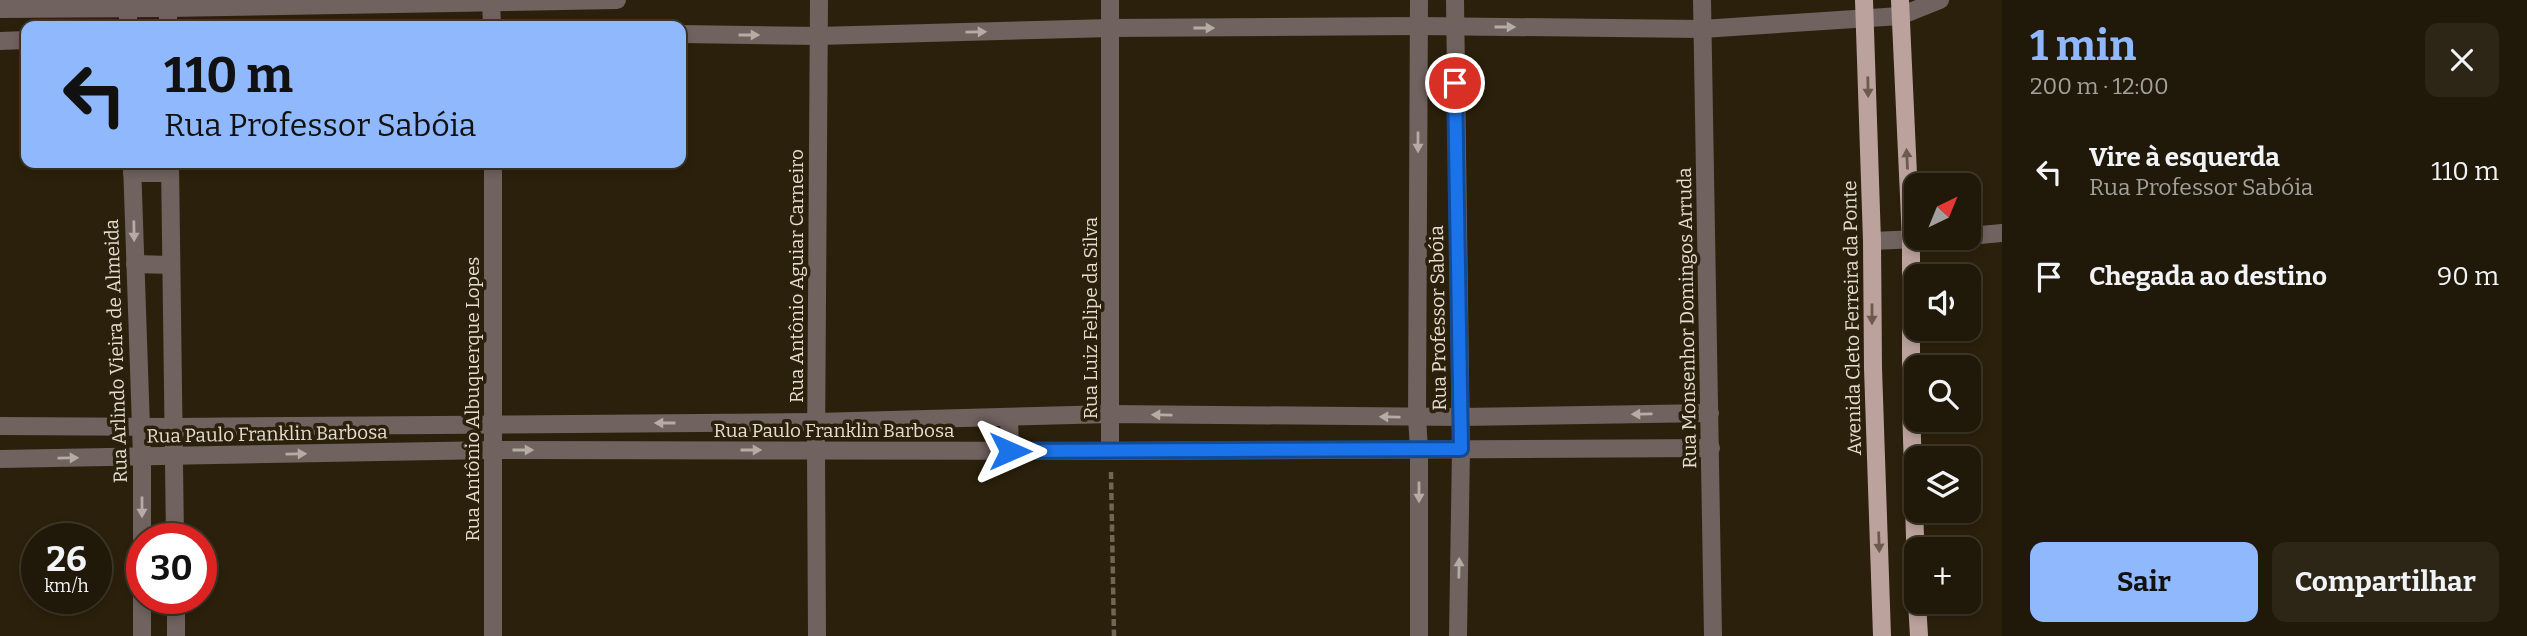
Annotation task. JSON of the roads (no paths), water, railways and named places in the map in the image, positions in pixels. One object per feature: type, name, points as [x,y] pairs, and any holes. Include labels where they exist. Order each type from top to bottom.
[{"type":"main road","name":"Avenida Cleto Ferreira da Ponte","points":[[1864,0],[1882,636]]},
{"type":"main road","points":[[1900,8],[1908,173]]},
{"type":"main road","points":[[1911,250],[1911,406],[1915,537]]},
{"type":"main road","points":[[1918,614],[1919,636]]},
{"type":"street","points":[[0,9],[128,4],[169,11],[617,0]]},
{"type":"street","name":"Rua Antônio Aguiar Carneiro","points":[[817,636],[819,0]]},
{"type":"street","name":"Rua Luiz Felipe da Silva","points":[[1110,0],[1110,451]]},
{"type":"street","name":"Rua Professor Sabóia","points":[[1419,0],[1419,636]]},
{"type":"street","name":"Rua Professor Sabóia","points":[[1455,0],[1461,449],[1458,636]]},
{"type":"street","name":"Rua Monsenhor Domingos Arruda","points":[[1702,0],[1713,636]]},
{"type":"street","points":[[686,34],[818,36],[1111,29],[1419,26],[1702,29],[1866,19],[1900,8],[1940,0]]},
{"type":"street","points":[[491,1],[492,21]]},
{"type":"street","points":[[0,41],[21,40]]},
{"type":"street","points":[[132,168],[170,168],[175,523]]},
{"type":"street","name":"Rua Arlindo Vieira de Almeida","points":[[132,168],[142,523]]},
{"type":"street","name":"Rua Antônio Albuquerque Lopes","points":[[493,168],[494,636]]},
{"type":"street","points":[[1981,235],[2002,233]]},
{"type":"street","points":[[1872,241],[1904,240]]},
{"type":"street","points":[[135,264],[172,265]]},
{"type":"street","name":"Rua Paulo Franklin Barbosa","points":[[0,426],[816,422],[1111,414],[1460,418],[1710,413]]},
{"type":"street","points":[[1009,417],[1010,451]]},
{"type":"street","name":"Rua Paulo Franklin Barbosa","points":[[0,459],[493,450],[1711,448]]},
{"type":"street","points":[[142,614],[142,636]]},
{"type":"street","points":[[176,614],[176,636]]}]
